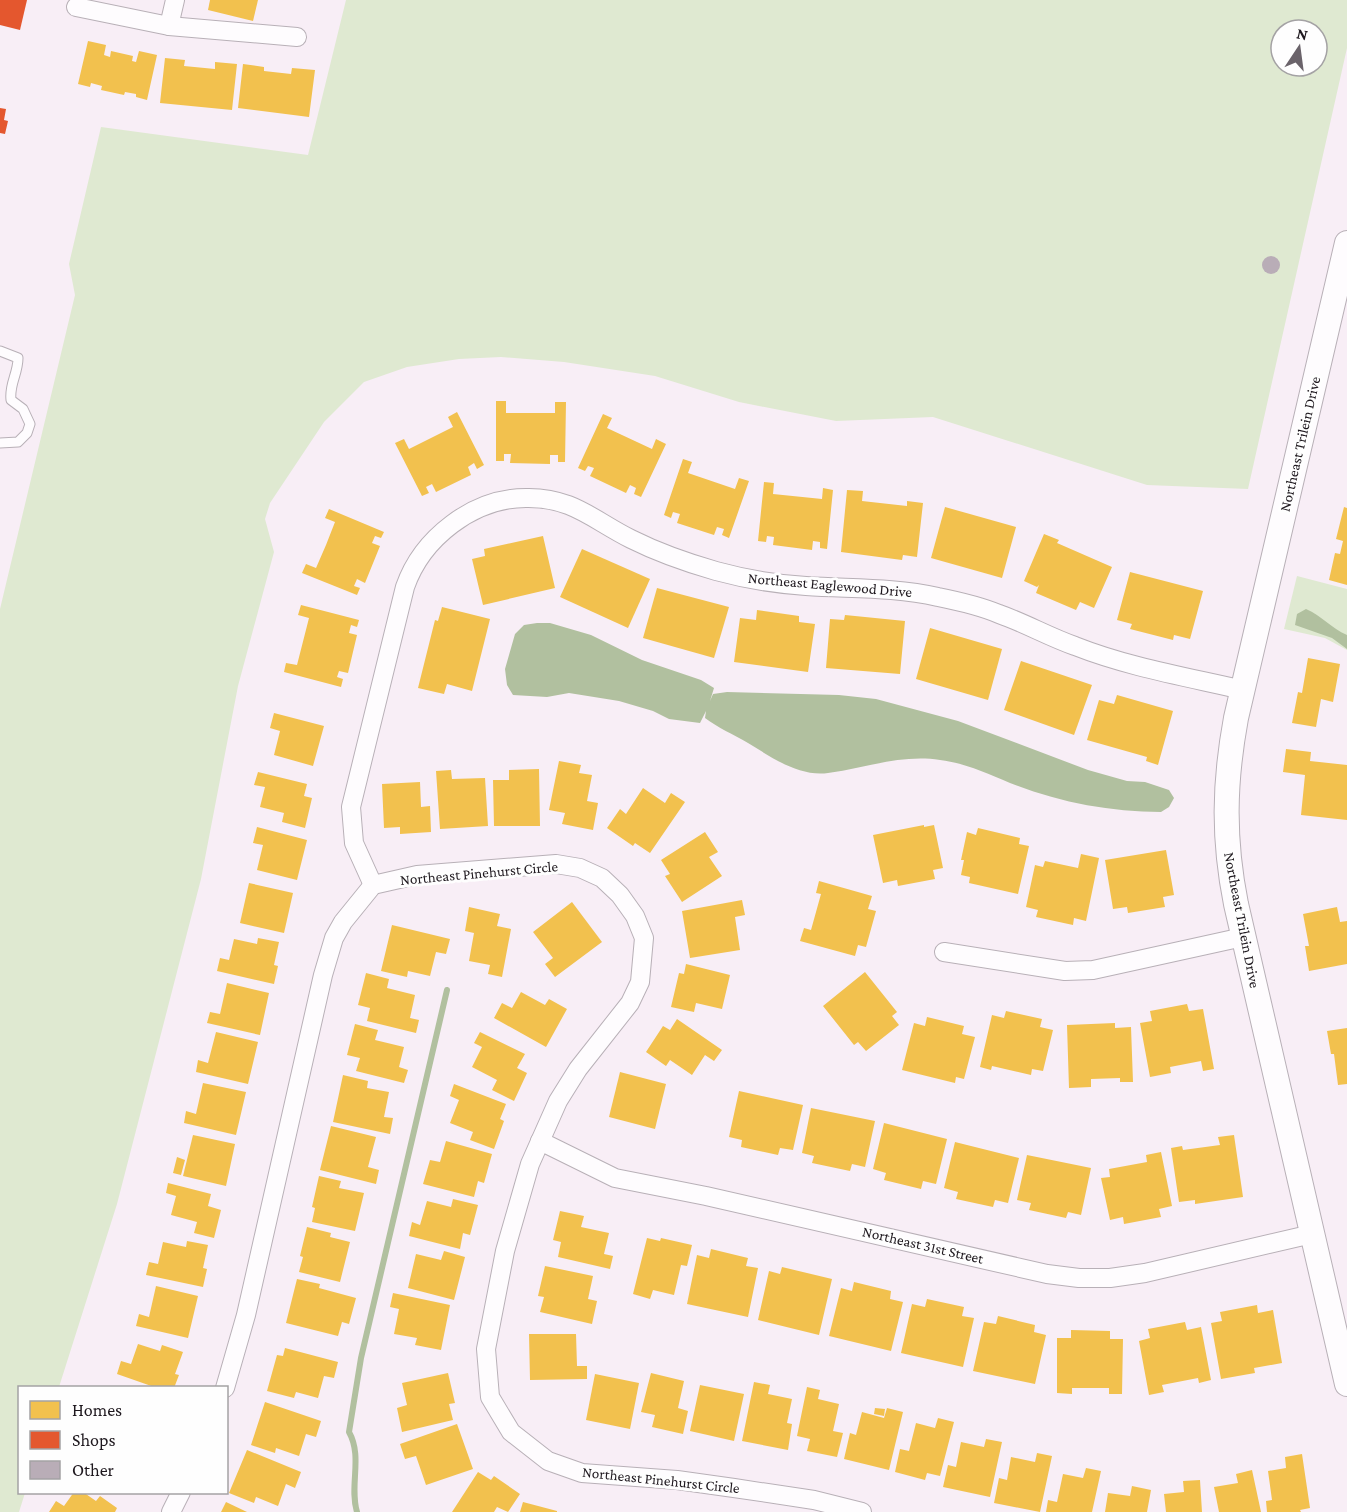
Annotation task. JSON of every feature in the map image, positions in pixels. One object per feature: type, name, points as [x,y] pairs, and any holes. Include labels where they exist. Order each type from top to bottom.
[{"type":"street","points":[[169,26],[175,0]]},
{"type":"street","points":[[76,7],[169,26],[297,37]]},
{"type":"street","name":"Northeast Trilein Drive","points":[[1347,243],[1243,690],[1228,762],[1225,807],[1230,873],[1347,1384]]},
{"type":"street","name":"Northeast Eaglewood Drive","points":[[373,885],[354,843],[351,807],[405,587],[412,569],[430,543],[459,520],[478,509],[500,501],[525,498],[565,503],[587,512],[639,542],[736,576],[805,586],[893,589],[960,602],[998,613],[1075,646],[1117,661],[1243,690]]},
{"type":"street","name":"Northeast Pinehurst Circle","points":[[373,885],[417,876],[556,864],[580,868],[602,878],[620,895],[636,916],[644,938],[640,982],[630,1003],[578,1069],[558,1101],[530,1164],[505,1251],[486,1350],[490,1397],[511,1432],[548,1461],[582,1473],[676,1480],[734,1488],[814,1500],[862,1512]]},
{"type":"street","points":[[226,1386],[246,1315],[323,975],[342,922],[373,885]]},
{"type":"street","points":[[944,952],[1065,971],[1093,970],[1244,937]]},
{"type":"street","name":"Northeast 31st Street","points":[[540,1141],[615,1178],[706,1196],[1047,1274],[1079,1278],[1110,1278],[1145,1273],[1312,1234]]},
{"type":"street","points":[[171,1512],[180,1494]]},
{"type":"lane","points":[[0,351],[18,357],[18,370],[10,389],[11,400],[22,409],[30,424],[27,433],[18,442],[0,443]]},
{"type":"shaded area","points":[[346,0],[1347,0],[1347,48],[1248,489],[1147,485],[933,417],[836,421],[739,402],[655,376],[564,362],[501,357],[459,359],[407,367],[364,382],[324,422],[270,503],[265,519],[274,552],[238,686],[201,879],[117,1204],[59,1386],[18,1386],[18,1494],[25,1494],[19,1512],[0,1512],[0,609],[75,295],[69,264],[101,127],[308,155]]},
{"type":"shaded area","points":[[1297,576],[1347,589],[1347,650],[1325,638],[1284,629]]},
{"type":"shaded area","points":[[1306,609],[1347,635],[1347,649],[1332,638],[1295,625],[1297,614]]},
{"type":"shaded area","points":[[550,623],[591,635],[642,660],[701,680],[714,688],[710,701],[713,694],[727,692],[839,695],[876,699],[958,721],[1088,770],[1127,781],[1145,782],[1169,790],[1174,798],[1169,807],[1161,812],[1103,808],[1047,796],[958,763],[926,759],[897,760],[828,773],[806,772],[776,760],[715,725],[705,718],[706,711],[700,723],[669,719],[653,711],[619,701],[569,693],[547,697],[513,695],[507,685],[505,669],[515,634],[524,625]]},
{"type":"building: Homes","points":[[210,0],[258,0],[253,21],[208,10]]},
{"type":"building: Homes","points":[[88,41],[106,45],[104,55],[110,57],[111,51],[133,56],[132,61],[136,62],[139,51],[157,55],[147,100],[136,97],[136,94],[125,92],[124,95],[101,90],[102,86],[91,83],[90,87],[78,84]]},
{"type":"building: Homes","points":[[165,58],[185,60],[184,66],[215,69],[215,62],[237,64],[232,110],[160,103]]},
{"type":"building: Homes","points":[[243,64],[264,67],[264,71],[291,74],[292,68],[315,70],[309,117],[238,108]]},
{"type":"building: Homes","points":[[496,401],[506,401],[506,413],[555,413],[555,402],[566,402],[565,462],[558,462],[558,455],[550,455],[550,464],[510,463],[511,454],[504,454],[504,461],[496,461]]},
{"type":"building: Homes","points":[[457,412],[484,465],[477,469],[474,463],[468,467],[471,475],[436,492],[432,484],[426,487],[429,493],[422,496],[395,443],[404,439],[409,449],[453,427],[448,417]]},
{"type":"building: Homes","points":[[603,414],[612,418],[607,428],[652,449],[656,439],[666,444],[641,497],[634,494],[636,488],[630,485],[626,493],[590,476],[594,468],[588,466],[585,471],[578,468]]},
{"type":"building: Homes","points":[[683,459],[692,462],[688,473],[735,489],[739,478],[749,481],[729,538],[722,535],[724,529],[717,527],[714,535],[677,523],[680,514],[673,512],[671,518],[664,515]]},
{"type":"building: Homes","points":[[764,482],[774,483],[773,494],[822,499],[823,488],[833,490],[827,549],[820,548],[820,542],[813,541],[812,550],[773,545],[774,537],[767,536],[766,542],[758,541]]},
{"type":"building: Homes","points":[[847,490],[863,491],[862,501],[907,506],[907,501],[923,503],[917,557],[903,555],[902,560],[841,552]]},
{"type":"building: Homes","points":[[945,507],[1016,527],[1002,578],[931,558]]},
{"type":"building: Homes","points":[[1344,507],[1347,508],[1347,585],[1329,580],[1335,553],[1340,554],[1343,541],[1336,539]]},
{"type":"building: Homes","points":[[329,509],[384,532],[381,538],[375,536],[372,543],[380,546],[365,583],[357,579],[354,586],[360,588],[357,595],[302,573],[306,564],[316,568],[326,545],[335,522],[325,518]]},
{"type":"building: Homes","points":[[1044,534],[1059,540],[1057,543],[1112,567],[1094,608],[1080,602],[1076,610],[1036,593],[1039,585],[1037,587],[1024,581]]},
{"type":"building: Homes","points":[[543,536],[555,588],[483,605],[472,559],[485,556],[484,549]]},
{"type":"building: Homes","points":[[582,549],[650,579],[628,628],[560,597]]},
{"type":"building: Homes","points":[[1130,572],[1203,591],[1190,639],[1174,635],[1173,640],[1130,629],[1132,624],[1117,620]]},
{"type":"building: Homes","points":[[657,588],[729,607],[714,658],[643,638]]},
{"type":"building: Homes","points":[[301,605],[359,620],[357,627],[351,625],[349,633],[357,635],[348,673],[339,671],[337,677],[343,679],[341,687],[284,672],[286,663],[297,665],[309,618],[298,615]]},
{"type":"building: Homes","points":[[442,607],[490,619],[472,691],[447,684],[444,694],[418,688],[435,620],[438,621]]},
{"type":"building: Homes","points":[[757,610],[799,616],[799,622],[815,624],[808,672],[734,662],[740,618],[756,620]]},
{"type":"building: Homes","points":[[845,615],[905,621],[900,674],[826,668],[830,619],[844,620]]},
{"type":"building: Homes","points":[[930,628],[1002,649],[988,700],[916,679]]},
{"type":"building: Homes","points":[[1308,658],[1340,664],[1333,702],[1321,699],[1316,727],[1292,723],[1298,692],[1302,693]]},
{"type":"building: Homes","points":[[1021,661],[1092,685],[1074,735],[1004,710]]},
{"type":"building: Homes","points":[[1117,695],[1173,711],[1158,765],[1146,761],[1147,757],[1087,740],[1099,700],[1114,704]]},
{"type":"building: Homes","points":[[274,713],[324,726],[313,766],[274,755],[280,731],[270,728]]},
{"type":"building: Homes","points":[[1286,749],[1311,752],[1310,761],[1347,765],[1347,820],[1301,815],[1305,775],[1283,772]]},
{"type":"building: Homes","points":[[559,761],[581,765],[579,773],[592,775],[587,801],[598,803],[593,830],[562,824],[565,813],[549,810]]},
{"type":"building: Homes","points":[[539,769],[540,826],[494,826],[493,780],[509,780],[509,770]]},
{"type":"building: Homes","points":[[451,770],[452,779],[485,778],[488,826],[440,829],[436,771]]},
{"type":"building: Homes","points":[[258,772],[307,784],[304,796],[312,798],[305,828],[282,822],[284,813],[260,807],[265,787],[254,785]]},
{"type":"building: Homes","points":[[420,782],[421,807],[430,806],[431,832],[400,834],[400,827],[384,828],[382,784]]},
{"type":"building: Homes","points":[[643,788],[665,803],[671,793],[685,802],[650,853],[635,843],[633,846],[607,828],[620,809],[626,814]]},
{"type":"building: Homes","points":[[924,825],[924,827],[934,825],[943,868],[933,870],[935,879],[898,886],[897,880],[883,883],[873,835]]},
{"type":"building: Homes","points":[[257,827],[307,840],[297,880],[257,870],[263,845],[253,843]]},
{"type":"building: Homes","points":[[978,828],[1020,838],[1019,844],[1029,846],[1018,894],[969,883],[970,877],[961,875],[964,860],[961,860],[967,832],[976,835]]},
{"type":"building: Homes","points":[[705,832],[718,852],[709,857],[722,876],[682,902],[665,876],[670,874],[661,860]]},
{"type":"building: Homes","points":[[1166,850],[1174,895],[1163,897],[1165,907],[1128,913],[1127,907],[1113,909],[1105,860]]},
{"type":"building: Homes","points":[[1081,854],[1099,858],[1086,921],[1074,918],[1073,925],[1036,917],[1038,910],[1026,907],[1035,865],[1043,867],[1045,861],[1078,868]]},
{"type":"building: Homes","points":[[819,881],[872,896],[868,909],[876,911],[866,947],[858,945],[855,956],[800,941],[804,928],[811,930],[821,894],[816,893]]},
{"type":"building: Homes","points":[[249,883],[293,893],[284,933],[240,923]]},
{"type":"building: Homes","points":[[742,900],[745,915],[735,917],[740,950],[690,958],[682,911]]},
{"type":"building: Homes","points":[[572,902],[602,942],[555,977],[545,964],[553,958],[533,932]]},
{"type":"building: Homes","points":[[469,907],[500,914],[497,926],[511,929],[502,977],[488,974],[490,965],[469,961],[474,933],[465,931]]},
{"type":"building: Homes","points":[[1337,907],[1340,922],[1347,921],[1347,964],[1309,971],[1305,946],[1309,946],[1303,914]]},
{"type":"building: Homes","points":[[392,925],[450,939],[446,954],[436,952],[430,976],[408,971],[407,977],[381,971]]},
{"type":"building: Homes","points":[[258,938],[279,942],[274,965],[278,966],[274,984],[217,971],[220,958],[229,960],[234,939],[257,944]]},
{"type":"building: Homes","points":[[686,964],[730,975],[722,1009],[696,1003],[694,1012],[671,1007],[679,973],[684,974]]},
{"type":"building: Homes","points":[[865,972],[897,1012],[892,1016],[899,1025],[866,1051],[858,1042],[854,1045],[823,1006]]},
{"type":"building: Homes","points":[[366,973],[389,979],[387,988],[415,995],[410,1018],[419,1020],[416,1033],[367,1021],[370,1008],[358,1005]]},
{"type":"building: Homes","points":[[227,983],[269,993],[260,1035],[207,1023],[210,1012],[220,1014]]},
{"type":"building: Homes","points":[[521,992],[545,1005],[549,999],[567,1009],[546,1047],[494,1018],[502,1003],[512,1008]]},
{"type":"building: Homes","points":[[1187,1004],[1189,1011],[1203,1009],[1214,1069],[1203,1071],[1201,1061],[1170,1067],[1171,1073],[1150,1077],[1140,1023],[1152,1021],[1150,1011]]},
{"type":"building: Homes","points":[[1006,1011],[1042,1019],[1040,1027],[1053,1030],[1043,1071],[1032,1069],[1031,1075],[992,1066],[991,1070],[980,1067],[992,1015],[1004,1018]]},
{"type":"building: Homes","points":[[927,1017],[964,1026],[962,1034],[975,1037],[964,1079],[956,1077],[955,1083],[902,1070],[914,1023],[925,1026]]},
{"type":"building: Homes","points":[[677,1019],[722,1050],[714,1061],[705,1055],[692,1075],[670,1060],[666,1066],[646,1052],[663,1026],[670,1030]]},
{"type":"building: Homes","points":[[1115,1023],[1115,1028],[1131,1027],[1133,1082],[1120,1082],[1120,1078],[1091,1079],[1091,1087],[1069,1088],[1067,1025]]},
{"type":"building: Homes","points":[[355,1024],[378,1030],[375,1040],[404,1047],[399,1067],[408,1070],[404,1083],[356,1071],[360,1058],[347,1055]]},
{"type":"building: Homes","points":[[1347,1028],[1347,1084],[1338,1085],[1334,1054],[1331,1054],[1327,1031]]},
{"type":"building: Homes","points":[[216,1032],[258,1042],[248,1084],[196,1072],[198,1060],[208,1063]]},
{"type":"building: Homes","points":[[480,1032],[525,1054],[517,1068],[527,1073],[514,1101],[492,1090],[497,1080],[472,1067],[482,1047],[474,1043]]},
{"type":"building: Homes","points":[[620,1072],[666,1084],[655,1129],[609,1117]]},
{"type":"building: Homes","points":[[343,1075],[368,1081],[367,1088],[389,1092],[384,1117],[393,1118],[390,1134],[333,1122]]},
{"type":"building: Homes","points":[[203,1083],[246,1092],[236,1135],[184,1123],[186,1111],[196,1114]]},
{"type":"building: Homes","points":[[454,1084],[506,1104],[500,1119],[504,1121],[494,1149],[470,1140],[473,1132],[450,1123],[459,1100],[450,1096]]},
{"type":"building: Homes","points":[[739,1091],[803,1105],[793,1150],[780,1148],[778,1155],[741,1147],[742,1140],[729,1137]]},
{"type":"building: Homes","points":[[811,1108],[875,1121],[865,1167],[852,1164],[850,1171],[812,1163],[814,1156],[802,1153]]},
{"type":"building: Homes","points":[[884,1123],[947,1139],[936,1184],[923,1181],[921,1189],[884,1180],[886,1173],[873,1169]]},
{"type":"building: Homes","points":[[331,1126],[376,1137],[368,1167],[379,1170],[376,1184],[320,1170]]},
{"type":"building: Homes","points":[[193,1135],[235,1144],[226,1186],[183,1176]]},
{"type":"building: Homes","points":[[1234,1135],[1243,1197],[1195,1204],[1195,1200],[1179,1202],[1171,1148],[1182,1146],[1183,1150],[1220,1145],[1218,1137]]},
{"type":"building: Homes","points":[[446,1141],[492,1154],[484,1183],[478,1181],[474,1197],[423,1184],[430,1160],[440,1162]]},
{"type":"building: Homes","points":[[955,1142],[1019,1158],[1008,1203],[995,1200],[993,1207],[956,1199],[958,1192],[944,1188]]},
{"type":"building: Homes","points":[[1161,1152],[1172,1206],[1159,1209],[1161,1217],[1124,1224],[1123,1217],[1110,1220],[1101,1178],[1110,1177],[1109,1169],[1147,1162],[1146,1155]]},
{"type":"building: Homes","points":[[1027,1155],[1091,1168],[1081,1215],[1068,1212],[1066,1218],[1029,1210],[1031,1203],[1017,1200]]},
{"type":"building: Homes","points":[[177,1157],[185,1160],[181,1175],[173,1173]]},
{"type":"building: Homes","points":[[319,1176],[341,1181],[339,1188],[364,1193],[355,1231],[312,1222],[315,1208],[312,1207]]},
{"type":"building: Homes","points":[[168,1183],[211,1194],[208,1206],[221,1210],[214,1238],[194,1233],[197,1222],[171,1215],[176,1196],[166,1193]]},
{"type":"building: Homes","points":[[453,1199],[478,1205],[470,1235],[463,1233],[460,1249],[409,1236],[412,1222],[420,1225],[427,1201],[451,1207]]},
{"type":"building: Homes","points":[[560,1211],[584,1216],[581,1227],[609,1233],[604,1254],[613,1256],[610,1269],[558,1257],[561,1242],[553,1240]]},
{"type":"building: Homes","points":[[307,1227],[331,1233],[330,1237],[350,1242],[340,1282],[299,1272],[303,1257],[300,1256]]},
{"type":"building: Homes","points":[[647,1238],[660,1241],[661,1238],[692,1245],[687,1266],[681,1265],[674,1295],[653,1290],[650,1299],[633,1294]]},
{"type":"building: Homes","points":[[187,1241],[208,1245],[203,1268],[207,1269],[203,1287],[146,1275],[149,1262],[158,1264],[163,1242],[186,1247]]},
{"type":"building: Homes","points":[[711,1249],[748,1258],[746,1266],[758,1268],[748,1317],[687,1304],[697,1255],[709,1258]]},
{"type":"building: Homes","points":[[444,1251],[465,1257],[454,1300],[408,1288],[416,1254],[441,1260]]},
{"type":"building: Homes","points":[[545,1266],[593,1276],[588,1299],[597,1301],[592,1324],[540,1312],[544,1297],[538,1296]]},
{"type":"building: Homes","points":[[782,1267],[832,1279],[819,1335],[758,1320],[769,1271],[780,1274]]},
{"type":"building: Homes","points":[[297,1279],[320,1284],[319,1288],[356,1298],[349,1324],[342,1322],[338,1336],[286,1323]]},
{"type":"building: Homes","points":[[854,1282],[891,1291],[890,1299],[903,1302],[891,1351],[829,1336],[841,1288],[852,1291]]},
{"type":"building: Homes","points":[[156,1286],[198,1296],[188,1338],[136,1326],[139,1314],[149,1317]]},
{"type":"building: Homes","points":[[393,1293],[450,1305],[441,1350],[415,1345],[417,1338],[394,1334],[399,1309],[390,1307]]},
{"type":"building: Homes","points":[[927,1299],[964,1307],[962,1316],[974,1318],[963,1367],[901,1353],[912,1304],[925,1307]]},
{"type":"building: Homes","points":[[1257,1305],[1258,1313],[1273,1310],[1282,1363],[1254,1368],[1255,1373],[1221,1379],[1211,1323],[1222,1321],[1220,1312]]},
{"type":"building: Homes","points":[[998,1316],[1035,1325],[1034,1332],[1046,1335],[1035,1384],[973,1371],[984,1322],[996,1324]]},
{"type":"building: Homes","points":[[1185,1322],[1187,1330],[1201,1327],[1211,1380],[1199,1383],[1198,1378],[1162,1385],[1164,1392],[1149,1395],[1139,1341],[1150,1338],[1148,1329]]},
{"type":"building: Homes","points":[[1071,1330],[1110,1331],[1110,1339],[1123,1339],[1122,1394],[1109,1394],[1109,1388],[1072,1388],[1072,1394],[1057,1393],[1057,1338],[1071,1338]]},
{"type":"building: Homes","points":[[529,1334],[576,1334],[577,1366],[587,1366],[587,1379],[530,1380]]},
{"type":"building: Homes","points":[[138,1344],[160,1351],[162,1345],[183,1352],[175,1374],[179,1375],[175,1386],[151,1386],[117,1374],[121,1361],[131,1364]]},
{"type":"building: Homes","points":[[285,1348],[338,1362],[334,1378],[324,1376],[318,1398],[296,1392],[294,1398],[267,1391],[277,1355],[283,1356]]},
{"type":"building: Homes","points":[[448,1373],[455,1403],[449,1404],[453,1420],[402,1432],[397,1408],[407,1405],[402,1383]]},
{"type":"building: Homes","points":[[651,1373],[684,1381],[678,1408],[688,1411],[683,1434],[652,1427],[655,1415],[641,1412]]},
{"type":"building: Homes","points":[[595,1374],[639,1383],[630,1429],[586,1420]]},
{"type":"building: Homes","points":[[754,1382],[770,1385],[768,1394],[792,1399],[787,1423],[792,1424],[788,1450],[742,1441]]},
{"type":"building: Homes","points":[[700,1385],[744,1394],[734,1441],[690,1431]]},
{"type":"building: Homes","points":[[807,1387],[820,1390],[818,1399],[839,1404],[833,1431],[843,1433],[837,1457],[807,1451],[810,1439],[797,1436]]},
{"type":"building: Homes","points":[[265,1402],[321,1421],[316,1437],[306,1434],[299,1456],[276,1448],[275,1453],[251,1445]]},
{"type":"building: Homes","points":[[875,1408],[885,1409],[884,1416],[874,1414]]},
{"type":"building: Homes","points":[[887,1408],[903,1412],[889,1470],[844,1459],[850,1433],[856,1435],[862,1412],[884,1418]]},
{"type":"building: Homes","points":[[938,1418],[954,1422],[940,1476],[927,1473],[925,1480],[895,1472],[900,1449],[909,1451],[916,1423],[935,1428]]},
{"type":"building: Homes","points":[[457,1424],[473,1469],[426,1485],[416,1456],[405,1459],[400,1444]]},
{"type":"building: Homes","points":[[986,1439],[1002,1442],[990,1497],[943,1487],[948,1465],[956,1467],[961,1442],[984,1447]]},
{"type":"building: Homes","points":[[247,1450],[301,1472],[295,1488],[286,1484],[278,1506],[256,1497],[254,1503],[229,1493]]},
{"type":"building: Homes","points":[[1037,1453],[1052,1456],[1040,1512],[994,1503],[999,1478],[1007,1480],[1011,1457],[1035,1462]]},
{"type":"building: Homes","points":[[1302,1454],[1310,1508],[1300,1510],[1301,1512],[1267,1512],[1266,1501],[1272,1500],[1268,1471],[1286,1468],[1285,1457]]},
{"type":"building: Homes","points":[[1086,1468],[1101,1471],[1092,1512],[1046,1512],[1048,1500],[1057,1502],[1063,1474],[1083,1478]]},
{"type":"building: Homes","points":[[1252,1470],[1261,1512],[1219,1512],[1214,1487],[1238,1483],[1236,1474]]},
{"type":"building: Homes","points":[[478,1472],[491,1480],[494,1476],[520,1494],[508,1512],[497,1507],[494,1512],[452,1512]]},
{"type":"building: Homes","points":[[1200,1480],[1202,1512],[1166,1512],[1164,1494],[1184,1492],[1183,1481]]},
{"type":"building: Homes","points":[[1132,1486],[1151,1490],[1147,1512],[1105,1512],[1108,1493],[1130,1496]]},
{"type":"building: Homes","points":[[73,1494],[86,1494],[96,1501],[100,1496],[117,1508],[115,1512],[49,1512],[56,1501],[64,1506]]},
{"type":"building: Homes","points":[[226,1502],[247,1512],[221,1512]]},
{"type":"building: Homes","points":[[523,1502],[557,1511],[557,1512],[520,1512]]},
{"type":"building: Shops","points":[[0,0],[27,0],[20,30],[0,25]]},
{"type":"building: Shops","points":[[0,108],[6,109],[4,120],[8,121],[5,134],[0,133]]},
{"type":"building: Other","points":[[1267,256],[1275,256],[1280,261],[1278,272],[1267,274],[1262,269],[1262,261]]},
{"type":"waterway","points":[[357,1512],[354,1492],[356,1461],[349,1432],[361,1358],[447,990]]}]
